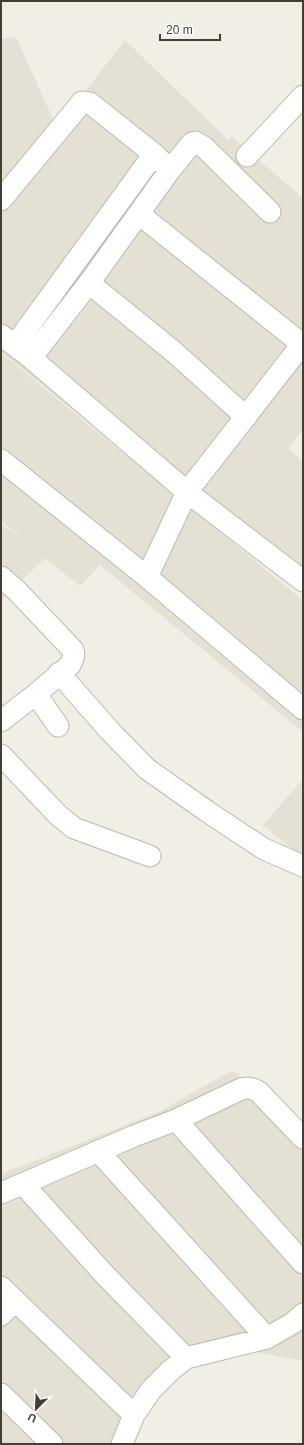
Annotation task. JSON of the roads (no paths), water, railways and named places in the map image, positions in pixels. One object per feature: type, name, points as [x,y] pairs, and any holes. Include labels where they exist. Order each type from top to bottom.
[{"type":"street","points":[[247,156],[303,96]]},
{"type":"street","points":[[1,200],[78,104],[82,102],[90,103],[154,154],[170,170]]},
{"type":"street","points":[[31,358],[89,283],[170,170],[192,143],[196,142],[200,144],[270,212]]},
{"type":"street","points":[[154,154],[8,340],[31,358],[186,492],[303,581]]},
{"type":"street","points":[[139,214],[303,343],[186,492],[147,577]]},
{"type":"street","points":[[89,283],[174,352],[246,417]]},
{"type":"street","points":[[1,460],[147,577],[303,708]]},
{"type":"street","points":[[1,578],[16,590],[73,650],[74,659],[70,665],[36,694],[1,720]]},
{"type":"street","points":[[59,673],[109,730],[147,769],[208,812],[264,848],[303,866]]},
{"type":"street","points":[[36,694],[58,726]]},
{"type":"street","points":[[1,755],[66,823],[74,828],[150,856]]},
{"type":"street","points":[[1,1193],[98,1151],[176,1120],[248,1088],[253,1088],[259,1092],[303,1138]]},
{"type":"street","points":[[176,1120],[303,1263]]},
{"type":"street","points":[[98,1151],[267,1338]]},
{"type":"street","points":[[23,1184],[105,1275],[186,1358]]},
{"type":"street","points":[[6,1301],[134,1415]]},
{"type":"street","points":[[122,1444],[134,1415],[151,1390],[170,1371],[186,1358],[267,1338],[287,1327],[303,1314]]},
{"type":"street","points":[[1,1394],[52,1444]]}]
